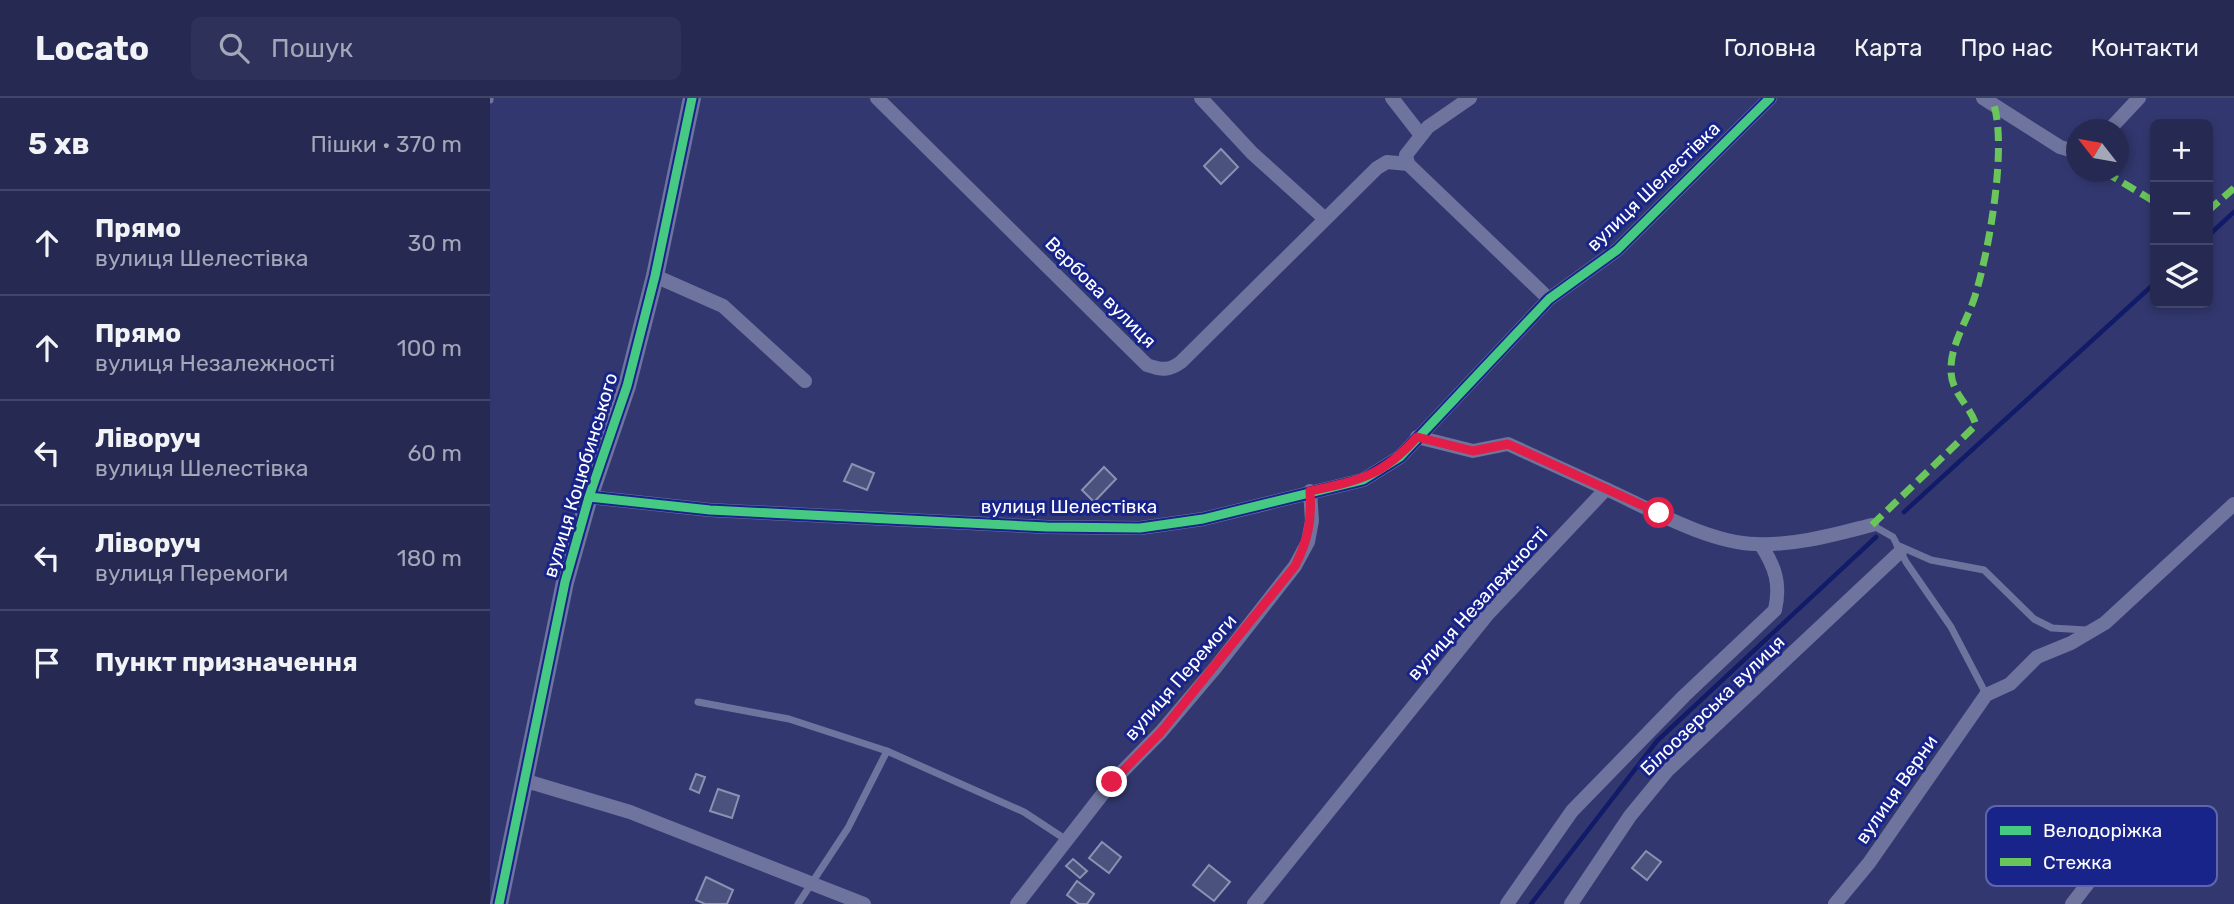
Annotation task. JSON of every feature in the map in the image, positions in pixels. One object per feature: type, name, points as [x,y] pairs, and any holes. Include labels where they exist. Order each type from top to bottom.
[{"type":"street","name":"вулиця Коцюбинського","points":[[499,904],[565,582],[589,497],[627,386],[655,276],[692,98]]},
{"type":"street","name":"Вербова вулиця","points":[[877,98],[1147,365],[1159,370],[1172,368],[1181,362],[1324,218],[1387,162],[1408,164]]},
{"type":"street","points":[[1201,98],[1252,153],[1324,218]]},
{"type":"street","points":[[1392,98],[1420,134]]},
{"type":"street","points":[[1470,98],[1420,134],[1406,155],[1408,164],[1549,299]]},
{"type":"street","name":"вулиця Шелестівка","points":[[589,497],[710,510],[1047,527],[1140,528],[1203,520],[1310,491],[1363,480],[1400,457],[1549,299],[1617,250],[1770,98]]},
{"type":"street","points":[[1983,98],[2066,149]]},
{"type":"street","points":[[2119,119],[2139,98]]},
{"type":"street","points":[[655,276],[723,306],[805,381]]},
{"type":"street","points":[[1417,437],[1473,451],[1508,444],[1697,529],[1761,545],[1822,537],[1872,525]]},
{"type":"street","name":"вулиця Незалежності","points":[[1254,904],[1487,615],[1606,489]]},
{"type":"street","name":"вулиця Перемоги","points":[[1017,904],[1112,782],[1169,722],[1295,566],[1308,542],[1312,521],[1310,491]]},
{"type":"street","points":[[1986,695],[2010,684],[2037,657],[2092,630],[2135,597],[2234,504]]},
{"type":"street","name":"Білоозерська вулиця","points":[[1507,904],[1572,811],[1684,696],[1774,610],[1778,595],[1776,568],[1761,545]]},
{"type":"street","name":"Білоозерська вулиця","points":[[1572,904],[1630,816],[1667,771],[1897,545]]},
{"type":"street","name":"вулиця Верни","points":[[1835,904],[1868,863],[1986,695]]},
{"type":"street","points":[[523,780],[630,812],[864,904]]},
{"type":"street","points":[[2072,904],[2086,886]]},
{"type":"lane","points":[[1872,525],[1897,545],[1931,560],[1988,572],[2026,613],[2052,628],[2092,630]]},
{"type":"lane","points":[[1897,545],[1951,627],[1986,695]]},
{"type":"lane","points":[[698,702],[789,719],[887,751],[1024,812],[1068,841]]},
{"type":"lane","points":[[798,904],[848,828],[887,751]]},
{"type":"building","points":[[1221,149],[1238,167],[1221,184],[1204,166]]},
{"type":"building","points":[[852,464],[874,473],[867,490],[844,481]]},
{"type":"building","points":[[1104,467],[1116,479],[1094,502],[1082,490]]},
{"type":"building","points":[[696,774],[705,777],[699,793],[690,789]]},
{"type":"building","points":[[718,789],[739,796],[732,818],[710,811]]},
{"type":"building","points":[[1102,842],[1121,857],[1109,873],[1089,858]]},
{"type":"building","points":[[1646,851],[1661,862],[1647,880],[1632,868]]},
{"type":"building","points":[[1073,859],[1087,871],[1080,878],[1066,866]]},
{"type":"building","points":[[1209,865],[1230,882],[1214,901],[1193,885]]},
{"type":"building","points":[[706,877],[733,890],[727,904],[705,904],[696,900]]},
{"type":"building","points":[[1077,881],[1094,894],[1087,904],[1079,904],[1067,895]]},
{"type":"waterway","points":[[2213,231],[2234,212]]},
{"type":"waterway","points":[[1904,512],[2150,288]]},
{"type":"waterway","points":[[1531,904],[1657,741],[1876,537]]},
{"type":"marked path","points":[[1872,525],[1976,425],[1957,391],[1951,368],[1957,341],[1975,296],[1991,227],[1998,147],[1994,105]]},
{"type":"marked path","points":[[2122,182],[2150,199]]},
{"type":"marked path","points":[[2213,207],[2234,188]]},
{"type":"cycle path","points":[[499,904],[565,582],[589,497],[627,386],[655,276],[692,98]]},
{"type":"cycle path","points":[[589,497],[710,510],[1047,527],[1140,528],[1203,519],[1363,480],[1400,457],[1549,299],[1617,250],[1770,98]]},
{"type":"route","points":[[1112,782],[1161,732],[1276,593],[1295,566],[1308,542],[1312,521],[1310,491],[1363,480],[1383,470],[1400,457],[1417,437],[1473,451],[1508,444],[1563,472],[1659,513]]}]
